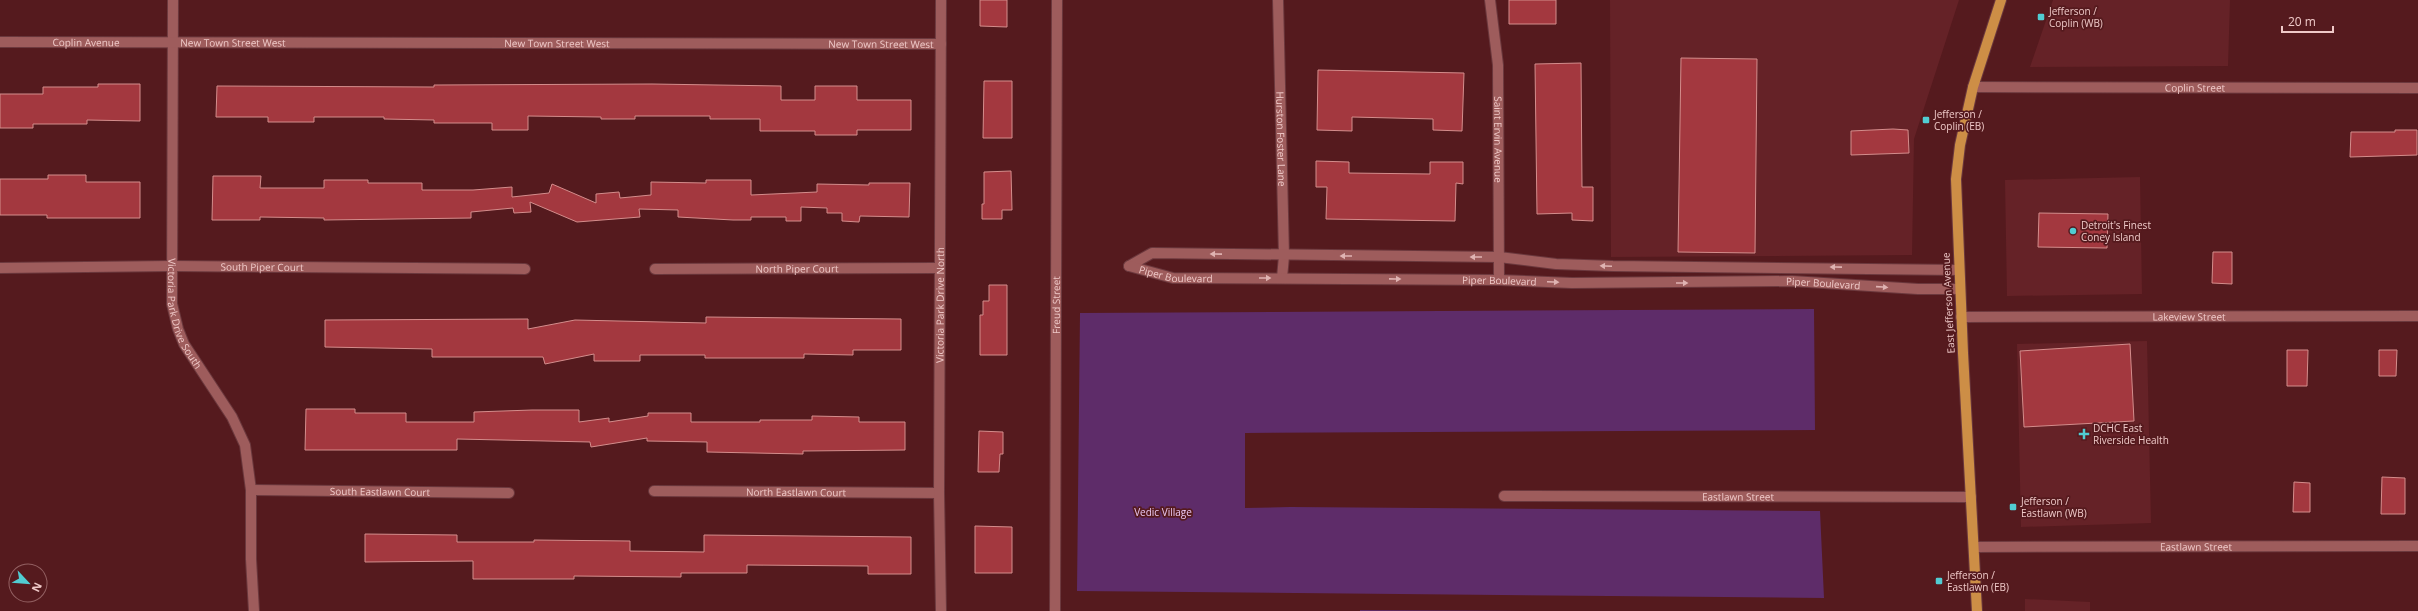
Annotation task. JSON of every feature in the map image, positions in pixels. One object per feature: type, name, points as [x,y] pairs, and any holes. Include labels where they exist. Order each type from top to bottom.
[{"type":"main road","name":"East Jefferson Avenue","points":[[1977,611],[1961,317],[1956,179],[1960,145],[1973,88],[2002,0]]},
{"type":"street","name":"Victoria Park Drive South","points":[[173,0],[172,304],[178,329],[184,344],[240,430],[248,457],[251,490],[251,559],[254,611]]},
{"type":"street","name":"Victoria Park Drive North","points":[[941,0],[939,268],[939,493],[941,611]]},
{"type":"street","name":"Freud Street","points":[[1055,611],[1057,0]]},
{"type":"street","name":"Hurston Foster Lane","points":[[1278,0],[1284,256],[1282,278]]},
{"type":"street","name":"Saint Ervin Avenue","points":[[1490,0],[1498,65],[1499,280]]},
{"type":"street","name":"Coplin Avenue","points":[[0,42],[173,42]]},
{"type":"street","name":"New Town Street West","points":[[173,42],[941,44]]},
{"type":"street","name":"Coplin Street","points":[[1973,88],[2418,88]]},
{"type":"street","name":"Piper Boulevard","points":[[1959,270],[1613,266],[1556,264],[1499,257],[1284,256],[1152,253],[1129,266],[1173,278],[1499,280],[1572,283],[1792,281],[1918,289],[1960,289]]},
{"type":"street","name":"South Piper Court","points":[[0,268],[172,266],[525,269]]},
{"type":"street","name":"North Piper Court","points":[[655,269],[939,268]]},
{"type":"street","name":"Lakeview Street","points":[[1961,317],[2418,316]]},
{"type":"street","name":"South Eastlawn Court","points":[[251,490],[509,493]]},
{"type":"street","name":"North Eastlawn Court","points":[[654,491],[939,493]]},
{"type":"street","name":"Eastlawn Street","points":[[1504,496],[1971,497]]},
{"type":"street","name":"Eastlawn Street","points":[[1974,547],[2418,546]]},
{"type":"shaded area","points":[[1610,0],[1959,0],[1914,139],[1912,255],[1611,257]]},
{"type":"shaded area","points":[[2053,0],[2230,0],[2228,66],[2030,67]]},
{"type":"shaded area","points":[[2140,177],[2142,294],[2007,296],[2005,180]]},
{"type":"shaded area","name":"DCHC East Riverside Health","points":[[2147,341],[2151,523],[2021,527],[2017,344]]},
{"type":"shaded area","points":[[2025,599],[2090,602],[2090,611],[2025,611]]},
{"type":"green space","name":"Vedic Village","points":[[1814,309],[1815,430],[1245,433],[1245,508],[1290,507],[1820,511],[1824,598],[1077,591],[1080,313]]},
{"type":"green space","points":[[1360,610],[1533,611],[1360,611]]},
{"type":"building","points":[[980,0],[1007,0],[1007,27],[980,26]]},
{"type":"building","points":[[1509,0],[1556,0],[1556,24],[1509,24]]},
{"type":"building","points":[[1681,58],[1757,59],[1755,253],[1678,252]]},
{"type":"building","points":[[1581,63],[1582,187],[1593,187],[1593,221],[1572,220],[1572,213],[1537,214],[1535,64]]},
{"type":"building","points":[[1318,70],[1464,73],[1462,131],[1433,130],[1433,119],[1352,117],[1352,131],[1317,130]]},
{"type":"building","points":[[984,81],[1012,81],[1012,138],[983,138]]},
{"type":"building","points":[[98,84],[140,84],[140,121],[87,120],[87,124],[33,124],[33,128],[0,128],[0,94],[43,94],[43,87],[98,87]]},
{"type":"building","points":[[652,84],[781,86],[781,100],[815,100],[815,86],[857,86],[857,100],[911,100],[911,130],[857,130],[857,135],[815,135],[815,131],[760,131],[760,119],[710,119],[710,116],[635,116],[635,119],[601,119],[601,117],[528,116],[528,130],[492,130],[492,123],[434,123],[434,120],[384,119],[384,117],[314,117],[314,122],[268,122],[268,117],[216,117],[217,86],[434,87],[434,85]]},
{"type":"building","points":[[1893,129],[1908,130],[1909,153],[1851,155],[1851,131]]},
{"type":"building","points":[[2395,130],[2417,130],[2417,155],[2350,157],[2351,132],[2395,132]]},
{"type":"building","points":[[1316,161],[1349,162],[1349,173],[1430,174],[1430,162],[1463,162],[1463,184],[1456,183],[1455,221],[1326,219],[1327,187],[1316,187]]},
{"type":"building","points":[[1011,171],[1012,210],[1002,210],[1002,219],[982,219],[982,204],[984,204],[984,172]]},
{"type":"building","points":[[48,175],[86,175],[86,182],[140,182],[140,218],[47,218],[47,215],[0,215],[0,179],[48,179]]},
{"type":"building","points":[[213,176],[261,176],[260,188],[324,188],[324,180],[368,180],[368,183],[422,183],[422,190],[473,190],[512,187],[512,197],[549,193],[552,184],[596,203],[596,194],[619,192],[620,198],[651,195],[651,182],[706,183],[706,180],[751,180],[751,195],[817,192],[817,184],[869,185],[869,183],[910,183],[909,217],[860,216],[859,222],[842,221],[842,213],[827,213],[827,208],[801,207],[801,221],[786,221],[786,217],[751,217],[751,220],[733,220],[678,217],[678,210],[639,209],[640,217],[577,222],[530,202],[531,212],[514,213],[513,208],[471,212],[471,218],[324,220],[324,218],[260,217],[260,220],[212,220]]},
{"type":"building","name":"Detroit's Finest Coney Island","points":[[2039,213],[2108,214],[2107,248],[2038,247]]},
{"type":"building","points":[[2213,252],[2232,252],[2232,284],[2212,283]]},
{"type":"building","points":[[989,285],[1007,285],[1007,355],[980,355],[980,315],[983,315],[983,301],[989,301]]},
{"type":"building","points":[[706,317],[901,319],[901,350],[853,350],[853,355],[804,354],[804,358],[705,358],[705,355],[640,355],[640,361],[594,361],[594,354],[545,364],[543,357],[432,357],[432,349],[325,347],[325,320],[528,319],[528,329],[575,320],[706,323]]},
{"type":"building","points":[[2130,344],[2134,421],[2024,427],[2020,351]]},
{"type":"building","points":[[2287,350],[2308,350],[2307,386],[2287,386]]},
{"type":"building","points":[[2379,350],[2397,350],[2396,376],[2379,376]]},
{"type":"building","points":[[306,409],[355,409],[355,413],[406,413],[406,422],[474,422],[474,412],[532,410],[579,410],[579,422],[609,418],[609,422],[648,416],[648,413],[691,413],[691,422],[812,420],[812,416],[859,417],[859,422],[905,422],[905,450],[803,451],[803,454],[707,452],[707,442],[647,441],[647,438],[591,447],[590,442],[457,439],[457,450],[305,450]]},
{"type":"building","points":[[979,431],[1003,432],[1003,454],[1000,454],[999,472],[978,472]]},
{"type":"building","points":[[2382,477],[2405,478],[2405,514],[2381,514]]},
{"type":"building","points":[[2294,482],[2310,483],[2310,512],[2293,512]]},
{"type":"building","points":[[975,526],[1012,527],[1012,573],[975,573]]},
{"type":"building","points":[[365,534],[457,535],[457,542],[534,542],[534,540],[630,541],[630,551],[704,552],[704,535],[911,537],[911,574],[868,574],[868,566],[747,565],[747,573],[681,573],[681,577],[574,576],[574,579],[473,579],[473,561],[365,562]]},
{"type":"place","name":"Jefferson / Coplin (WB)","points":[[2041,17]]},
{"type":"place","name":"Jefferson / Coplin (EB)","points":[[1926,120]]},
{"type":"place","name":"Detroit's Finest Coney Island","points":[[2073,231]]},
{"type":"place","name":"DCHC East Riverside Health","points":[[2084,434]]},
{"type":"place","name":"Jefferson / Eastlawn (WB)","points":[[2013,507]]},
{"type":"place","name":"Jefferson / Eastlawn (EB)","points":[[1939,581]]}]
